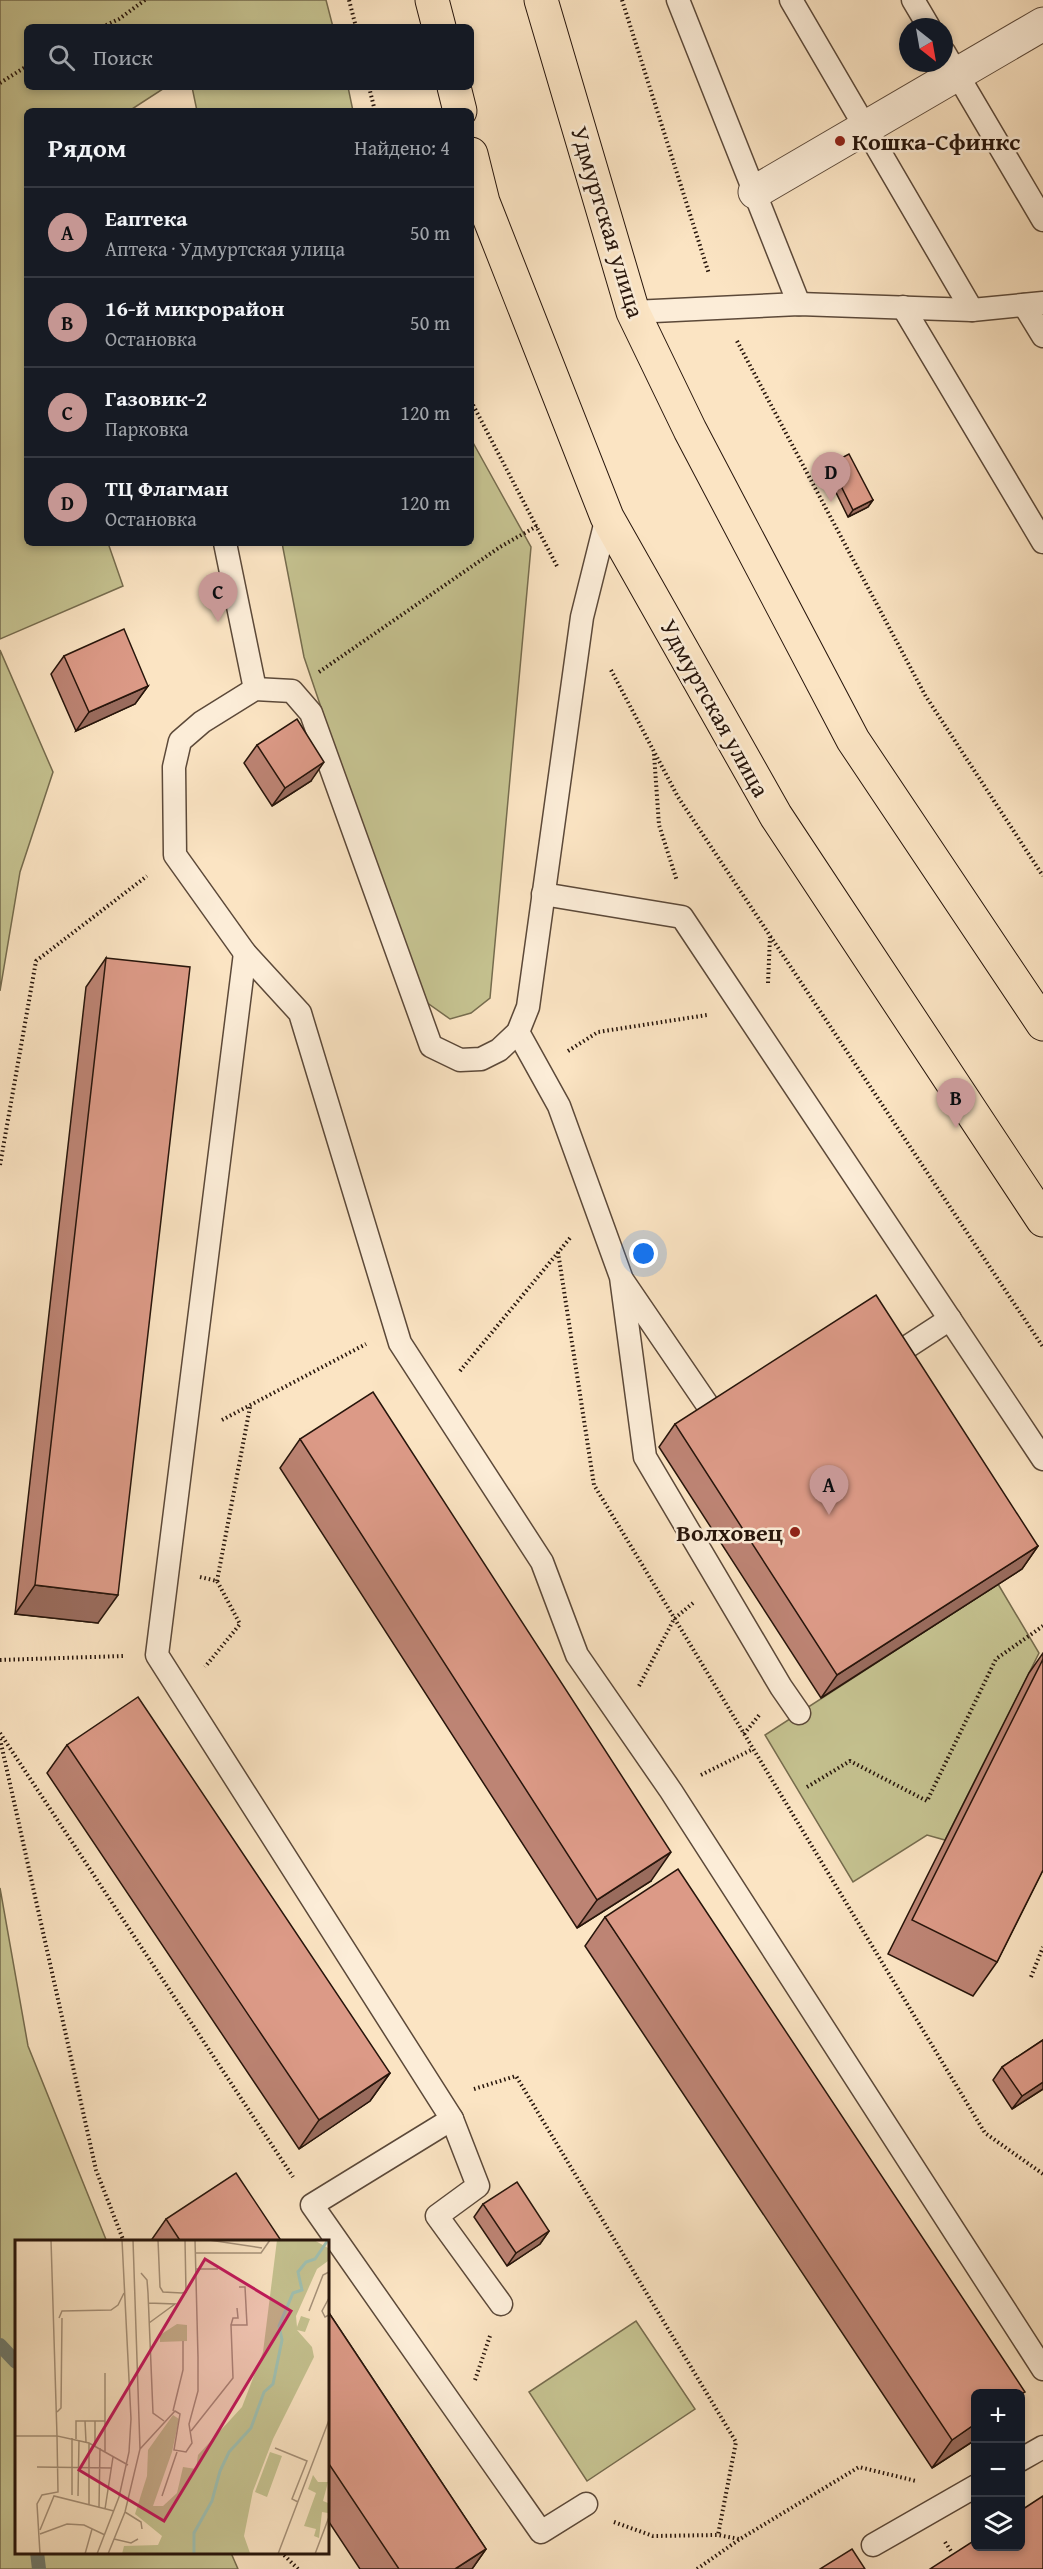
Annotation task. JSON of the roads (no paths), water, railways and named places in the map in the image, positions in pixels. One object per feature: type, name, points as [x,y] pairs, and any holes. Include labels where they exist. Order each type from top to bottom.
[{"type":"main road","points":[[432,0],[438,24]]},
{"type":"main road","name":"Удмуртская улица","points":[[540,0],[633,312],[690,430],[853,740],[1043,1024]]},
{"type":"main road","points":[[455,90],[459,108]]},
{"type":"main road","name":"Удмуртская улица","points":[[474,166],[483,202],[607,517],[776,816],[1043,1220]]},
{"type":"street","points":[[953,62],[1043,24]]},
{"type":"street","points":[[756,192],[865,128],[939,72]]},
{"type":"lane","points":[[678,0],[799,304]]},
{"type":"lane","points":[[791,0],[972,310]]},
{"type":"lane","points":[[913,0],[924,18]]},
{"type":"lane","points":[[953,66],[1043,220]]},
{"type":"lane","points":[[633,312],[799,304],[972,310],[1034,304],[1043,336]]},
{"type":"lane","points":[[903,307],[1043,542]]},
{"type":"lane","points":[[607,517],[582,617],[528,1007],[518,1032],[499,1050],[481,1059],[460,1060],[431,1046],[311,713],[292,691],[255,689],[202,722],[180,741],[174,767],[176,855],[245,953],[300,1013],[400,1344],[542,1562],[577,1655],[671,1791],[1043,2369]]},
{"type":"lane","points":[[226,546],[255,689]]},
{"type":"lane","points":[[543,894],[682,917],[1043,1459]]},
{"type":"lane","points":[[245,953],[186,1409],[157,1655],[452,2119],[478,2186],[437,2216],[501,2304]]},
{"type":"lane","points":[[518,1032],[559,1106],[621,1277],[645,1457],[781,1687],[799,1713]]},
{"type":"lane","points":[[621,1277],[713,1413]]},
{"type":"lane","points":[[887,1360],[950,1319]]},
{"type":"lane","points":[[452,2119],[312,2205],[541,2532],[586,2504]]},
{"type":"lane","points":[[1025,2457],[1043,2446]]},
{"type":"lane","points":[[873,2545],[971,2488]]},
{"type":"waterway","points":[[0,2345],[15,2361]]},
{"type":"waterway","points":[[37,2554],[39,2569]]},
{"type":"place","name":"Кошка-Сфинкс","points":[[840,141]]},
{"type":"place","name":"ТЦ Флагман","points":[[831,502]]},
{"type":"place","name":"Газовик-2","points":[[218,622]]},
{"type":"place","name":"16-й микрорайон","points":[[956,1128]]},
{"type":"place","name":"Еаптека","points":[[829,1515]]},
{"type":"place","name":"Волховец","points":[[795,1532]]}]
